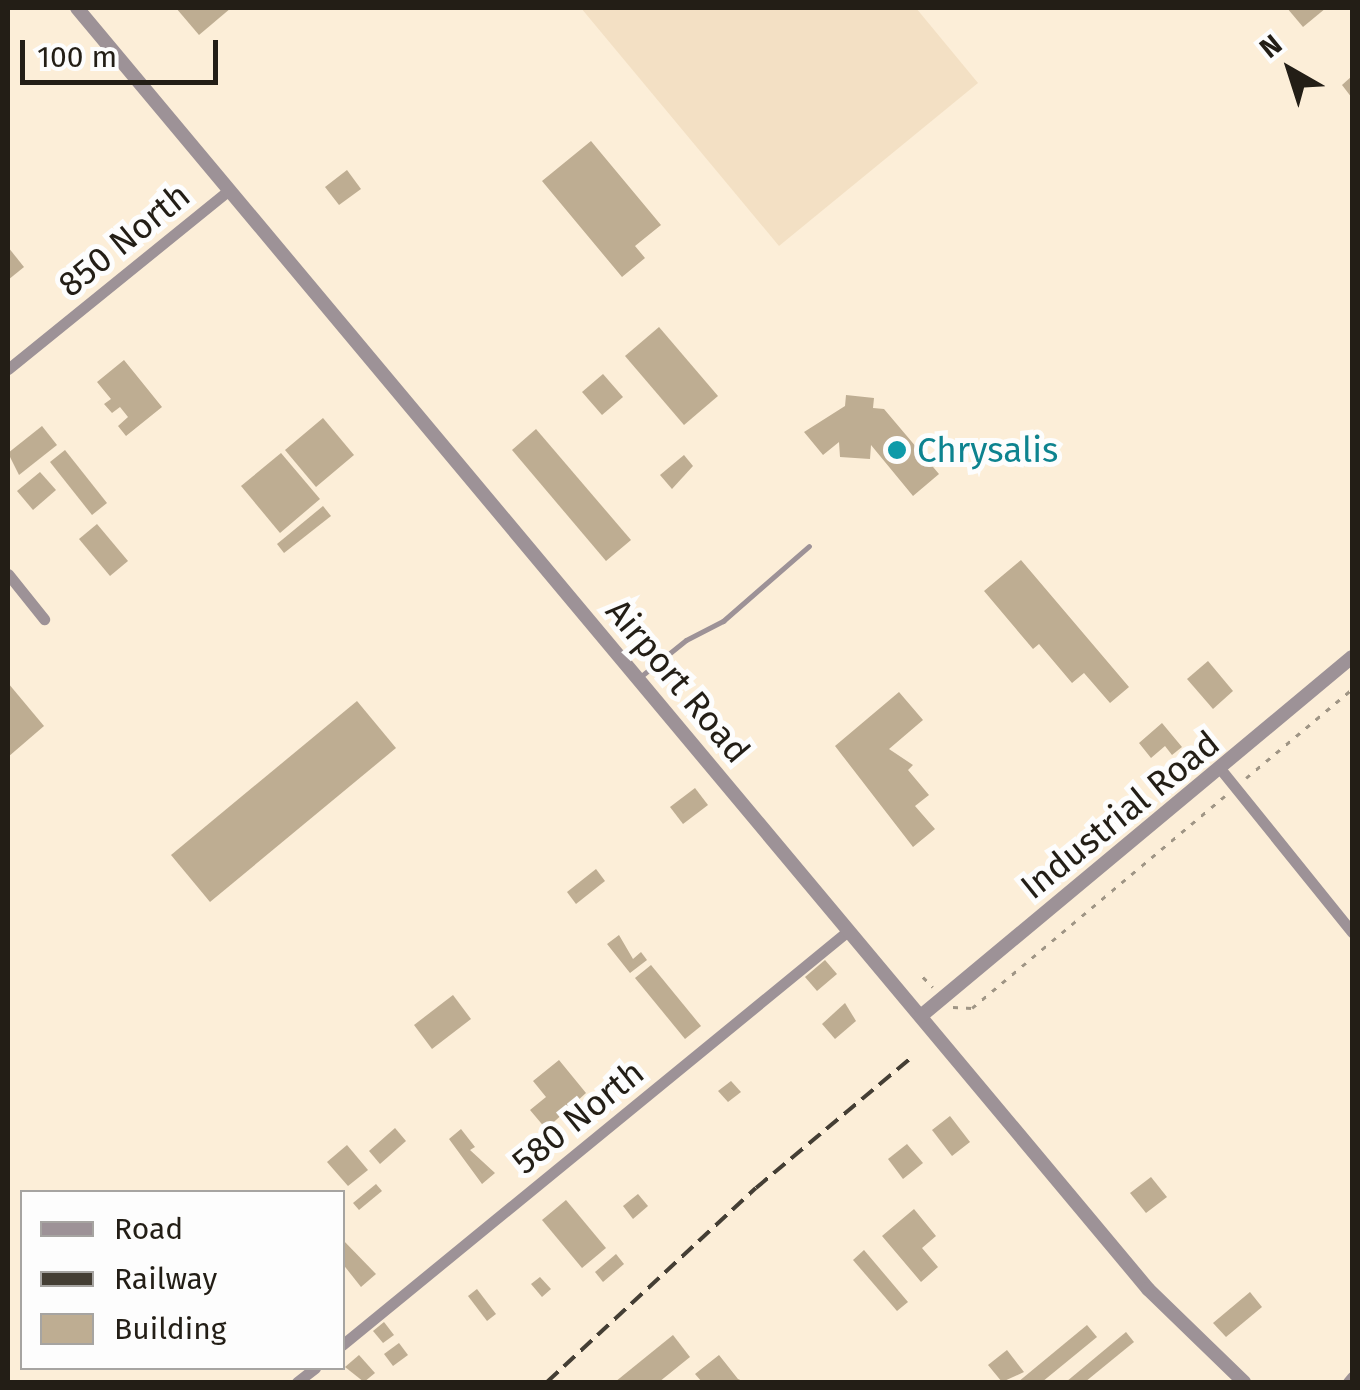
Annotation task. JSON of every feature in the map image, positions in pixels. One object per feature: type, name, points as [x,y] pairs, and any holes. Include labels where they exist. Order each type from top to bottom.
[{"type":"street","name":"Airport Road","points":[[82,9],[1148,1289],[1244,1382]]},
{"type":"street","name":"850 North","points":[[8,369],[229,190]]},
{"type":"street","points":[[8,574],[44,618]]},
{"type":"street","name":"Industrial Road","points":[[921,1016],[1222,771],[1352,657]]},
{"type":"street","points":[[1222,771],[1352,932]]},
{"type":"street","name":"580 North","points":[[345,1343],[848,930]]},
{"type":"lane","points":[[638,679],[686,640],[723,621],[809,546]]},
{"type":"path","points":[[1245,780],[1352,690]]},
{"type":"path","points":[[923,977],[957,1011],[968,1010],[1223,798]]},
{"type":"shaded area","points":[[581,8],[916,8],[978,83],[779,246]]},
{"type":"building","points":[[176,8],[231,8],[199,35]]},
{"type":"building","points":[[1287,8],[1326,8],[1303,27]]},
{"type":"building","points":[[1352,76],[1352,98],[1342,85]]},
{"type":"building","points":[[591,141],[661,225],[635,246],[645,258],[622,277],[542,181]]},
{"type":"building","points":[[347,170],[361,189],[339,205],[325,187]]},
{"type":"building","points":[[8,247],[24,267],[8,280]]},
{"type":"building","points":[[659,327],[718,396],[684,425],[625,356]]},
{"type":"building","points":[[124,360],[162,407],[126,436],[118,426],[128,417],[120,407],[112,413],[104,404],[111,399],[97,382]]},
{"type":"building","points":[[603,374],[623,397],[602,415],[582,392]]},
{"type":"building","name":"Chrysalis","points":[[846,395],[874,398],[873,408],[884,409],[939,474],[913,496],[871,445],[870,459],[840,457],[839,442],[823,455],[804,432],[845,406]]},
{"type":"building","points":[[323,418],[354,455],[316,487],[285,450]]},
{"type":"building","points":[[42,426],[57,445],[19,475],[8,453]]},
{"type":"building","points":[[536,429],[631,540],[606,561],[512,450]]},
{"type":"building","points":[[65,450],[107,503],[92,515],[50,462]]},
{"type":"building","points":[[281,453],[320,499],[280,533],[241,486]]},
{"type":"building","points":[[684,455],[693,466],[672,489],[660,475]]},
{"type":"building","points":[[40,472],[56,490],[33,510],[17,491]]},
{"type":"building","points":[[323,506],[331,516],[284,553],[277,544]]},
{"type":"building","points":[[97,524],[128,561],[110,576],[79,539]]},
{"type":"building","points":[[1021,560],[1129,687],[1110,703],[1084,673],[1072,683],[1039,644],[1033,649],[984,591]]},
{"type":"building","points":[[1208,661],[1233,691],[1213,709],[1187,679]]},
{"type":"building","points":[[8,683],[44,726],[8,757]]},
{"type":"building","points":[[899,692],[923,720],[889,749],[913,765],[908,770],[929,795],[915,806],[935,829],[913,847],[835,746]]},
{"type":"building","points":[[357,701],[396,748],[210,902],[171,855]]},
{"type":"building","points":[[1162,723],[1182,747],[1172,755],[1165,746],[1151,758],[1139,743]]},
{"type":"building","points":[[695,788],[708,805],[683,824],[670,807]]},
{"type":"building","points":[[596,869],[605,881],[576,904],[567,892]]},
{"type":"building","points":[[619,935],[633,959],[641,952],[647,960],[630,973],[607,944]]},
{"type":"building","points":[[825,960],[837,974],[817,991],[805,977]]},
{"type":"building","points":[[651,965],[701,1026],[685,1039],[635,978]]},
{"type":"building","points":[[453,995],[471,1019],[432,1049],[414,1025]]},
{"type":"building","points":[[845,1003],[856,1021],[835,1039],[822,1024]]},
{"type":"building","points":[[559,1060],[586,1093],[546,1129],[530,1110],[546,1097],[533,1081]]},
{"type":"building","points":[[731,1081],[741,1092],[728,1102],[718,1091]]},
{"type":"building","points":[[950,1116],[970,1142],[952,1156],[932,1130]]},
{"type":"building","points":[[395,1128],[406,1141],[380,1164],[369,1151]]},
{"type":"building","points":[[461,1129],[475,1147],[470,1150],[495,1173],[482,1184],[449,1139]]},
{"type":"building","points":[[907,1144],[923,1163],[903,1179],[888,1159]]},
{"type":"building","points":[[347,1145],[368,1170],[348,1186],[327,1162]]},
{"type":"building","points":[[1151,1177],[1167,1197],[1146,1213],[1130,1193]]},
{"type":"building","points":[[376,1184],[382,1191],[359,1210],[353,1203]]},
{"type":"building","points":[[638,1194],[648,1206],[633,1219],[623,1206]]},
{"type":"building","points":[[566,1200],[606,1248],[582,1268],[542,1220]]},
{"type":"building","points":[[914,1209],[936,1236],[922,1248],[938,1267],[921,1282],[882,1236]]},
{"type":"building","points":[[345,1242],[376,1274],[361,1287],[345,1267]]},
{"type":"building","points":[[864,1250],[908,1302],[897,1311],[853,1260]]},
{"type":"building","points":[[616,1254],[624,1264],[603,1282],[595,1272]]},
{"type":"building","points":[[540,1277],[551,1289],[542,1297],[531,1284]]},
{"type":"building","points":[[477,1289],[496,1314],[487,1321],[468,1296]]},
{"type":"building","points":[[1250,1292],[1262,1307],[1226,1337],[1213,1323]]},
{"type":"building","points":[[384,1322],[394,1335],[383,1343],[373,1331]]},
{"type":"building","points":[[1087,1325],[1097,1337],[1042,1382],[1018,1382]]},
{"type":"building","points":[[1126,1332],[1134,1342],[1085,1382],[1066,1382]]},
{"type":"building","points":[[673,1335],[690,1357],[659,1382],[615,1382]]},
{"type":"building","points":[[399,1343],[408,1355],[393,1366],[384,1354]]},
{"type":"building","points":[[1007,1350],[1024,1372],[1002,1382],[988,1365]]},
{"type":"building","points":[[359,1355],[375,1373],[364,1382],[345,1367]]},
{"type":"building","points":[[719,1355],[745,1382],[702,1382],[695,1374]]},
{"type":"railway","points":[[547,1382],[756,1188],[910,1059]]},
{"type":"place","name":"Chrysalis","points":[[897,450]]}]
